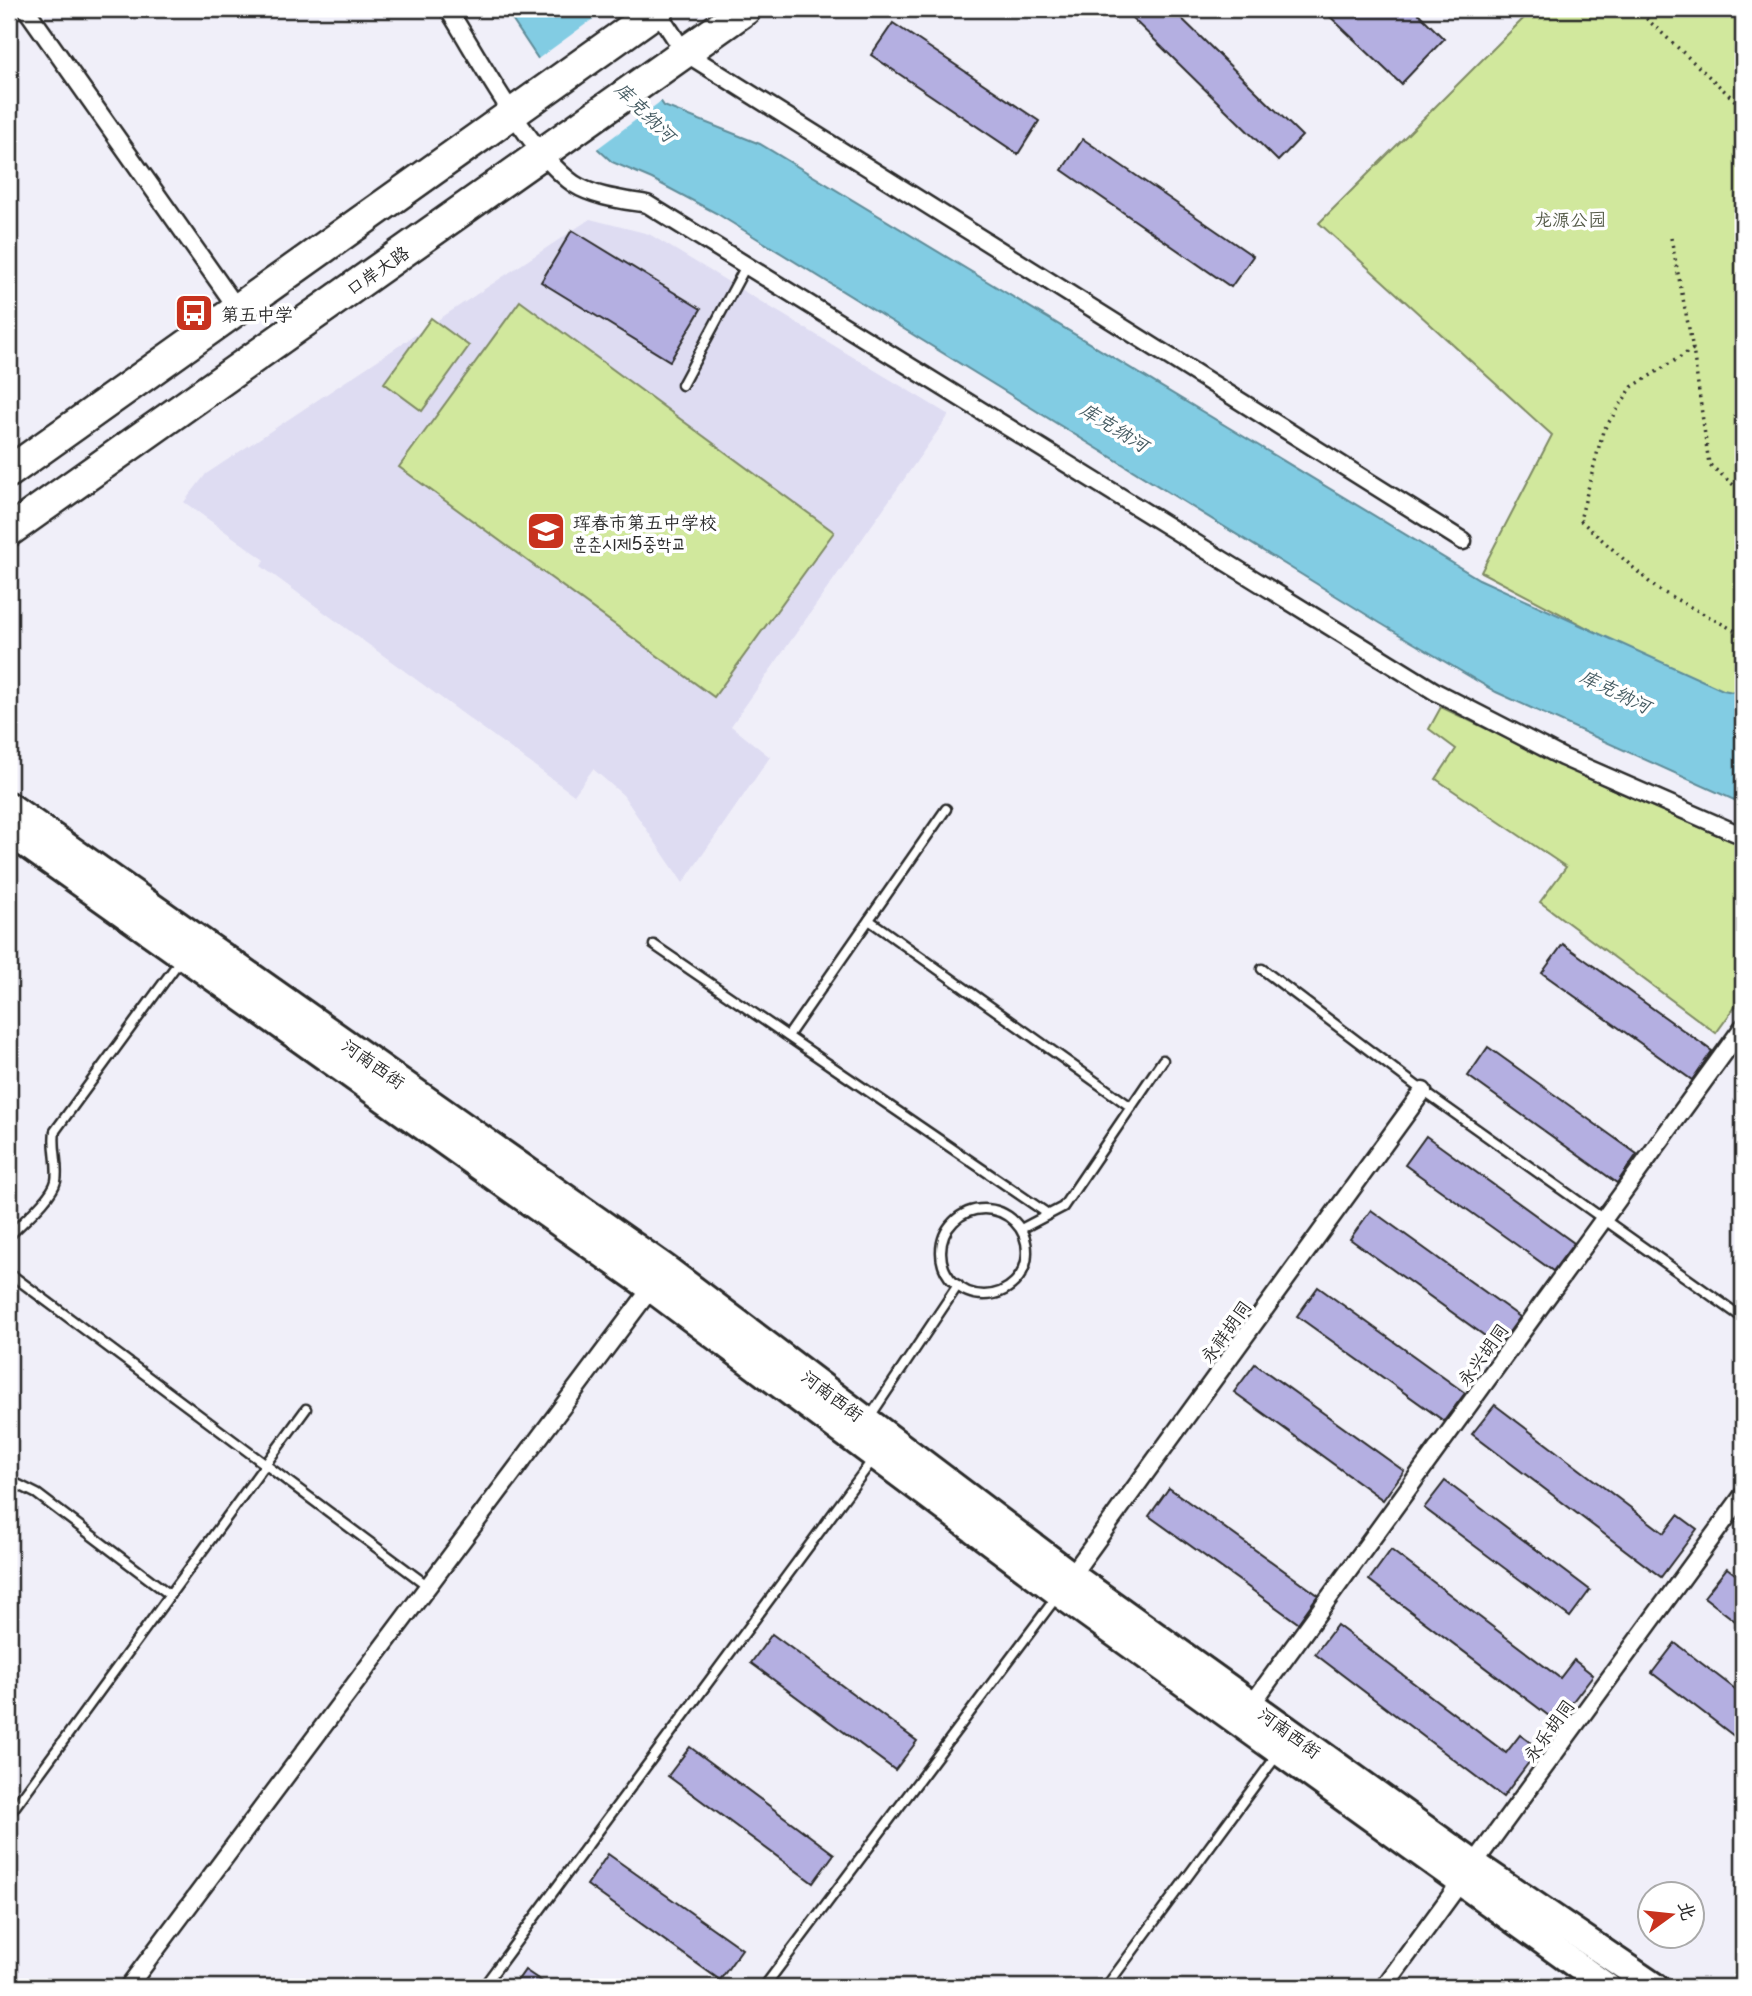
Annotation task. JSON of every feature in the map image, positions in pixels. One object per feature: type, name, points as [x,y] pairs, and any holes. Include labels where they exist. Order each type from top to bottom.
[{"type":"highway","points":[[9,472],[657,9]]},
{"type":"highway","name":"口岸大路","points":[[9,531],[746,9]]},
{"type":"main road","name":"河南西街","points":[[9,806],[658,1278],[876,1456],[1065,1584],[1252,1704],[1607,1987]]},
{"type":"main road","name":"河南西街","points":[[9,832],[183,957],[867,1420],[1065,1584],[1280,1751],[1467,1874],[1655,1987]]},
{"type":"street","points":[[26,9],[237,308]]},
{"type":"street","points":[[448,9],[522,106],[575,185],[601,195],[647,204],[1436,692],[1562,757],[1743,836]]},
{"type":"street","points":[[657,9],[684,51],[1463,541]]},
{"type":"street","name":"永兴胡同","points":[[1252,1704],[1743,1027]]},
{"type":"street","name":"永祥胡同","points":[[1065,1584],[1423,1091]]},
{"type":"street","points":[[128,1987],[658,1278]]},
{"type":"street","name":"永乐胡同","points":[[1384,1987],[1743,1495]]},
{"type":"lane","points":[[682,385],[746,266]]},
{"type":"lane","points":[[788,1036],[946,809]]},
{"type":"lane","points":[[869,920],[1131,1107]]},
{"type":"lane","points":[[654,944],[1048,1214]]},
{"type":"lane","points":[[9,1236],[52,1190],[57,1179],[53,1144],[55,1131],[183,957]]},
{"type":"lane","points":[[1262,969],[1423,1091],[1743,1318]]},
{"type":"lane","points":[[1020,1228],[1063,1207],[1163,1060]]},
{"type":"lane","points":[[983,1208],[997,1211],[1020,1228],[1026,1242],[1027,1257],[1015,1282],[1005,1290],[991,1295],[965,1291],[945,1271],[941,1244],[946,1230],[968,1211],[983,1208]]},
{"type":"lane","points":[[9,1273],[428,1586]]},
{"type":"lane","points":[[867,1420],[958,1285]]},
{"type":"lane","points":[[9,1815],[306,1409]]},
{"type":"lane","points":[[482,1987],[876,1456]]},
{"type":"lane","points":[[9,1480],[37,1494],[169,1594]]},
{"type":"lane","points":[[764,1987],[1065,1584]]},
{"type":"lane","points":[[1107,1987],[1280,1751]]},
{"type":"path","points":[[1636,9],[1743,108]]},
{"type":"path","points":[[1671,238],[1693,349],[1709,464],[1743,493]]},
{"type":"path","points":[[1693,349],[1632,387],[1603,431],[1580,520],[1657,589],[1743,635]]},
{"type":"shaded area","name":"珲春市第五中学校 훈춘시제5중학교","points":[[590,219],[649,234],[949,415],[731,726],[770,757],[683,883],[623,795],[593,769],[574,795],[261,566],[265,560],[184,502],[206,474]]},
{"type":"green space","name":"龙源公园","points":[[1533,9],[1743,9],[1743,710],[1481,572],[1552,435],[1319,223]]},
{"type":"green space","points":[[520,301],[834,532],[714,697],[399,467]]},
{"type":"green space","points":[[431,318],[469,346],[422,411],[384,383]]},
{"type":"green space","points":[[1441,707],[1614,790],[1743,846],[1743,996],[1716,1033],[1540,902],[1566,867],[1436,779],[1456,749],[1429,729]]},
{"type":"water","name":"库克纳河","points":[[505,9],[599,9],[664,106],[760,144],[1479,579],[1723,690],[1743,694],[1743,804],[1496,692],[716,213],[652,179],[612,162],[598,149]]},
{"type":"pier","points":[[604,11],[664,99],[594,151],[535,61]]},
{"type":"building","points":[[1123,9],[1172,9],[1302,136],[1278,161]]},
{"type":"building","points":[[1322,9],[1414,9],[1444,39],[1401,84]]},
{"type":"building","points":[[893,23],[1039,121],[1018,154],[871,55]]},
{"type":"building","points":[[1083,139],[1253,256],[1231,287],[1062,170]]},
{"type":"building","points":[[572,230],[701,309],[670,361],[541,282]]},
{"type":"building","points":[[1563,944],[1712,1051],[1692,1080],[1542,973]]},
{"type":"building","points":[[1488,1047],[1637,1154],[1617,1183],[1468,1076]]},
{"type":"building","points":[[1426,1136],[1574,1243],[1553,1271],[1405,1165]]},
{"type":"building","points":[[1371,1210],[1520,1317],[1499,1346],[1350,1239]]},
{"type":"building","points":[[1318,1287],[1465,1393],[1444,1421],[1297,1316]]},
{"type":"building","points":[[1255,1364],[1404,1471],[1383,1500],[1234,1392]]},
{"type":"building","points":[[1495,1405],[1664,1533],[1678,1515],[1697,1529],[1661,1577],[1472,1434]]},
{"type":"building","points":[[1445,1481],[1590,1590],[1570,1617],[1424,1508]]},
{"type":"building","points":[[1169,1488],[1318,1595],[1298,1623],[1149,1516]]},
{"type":"building","points":[[1391,1550],[1560,1678],[1574,1660],[1593,1675],[1557,1722],[1369,1580]]},
{"type":"building","points":[[1727,1568],[1743,1580],[1743,1627],[1704,1597]]},
{"type":"building","points":[[1337,1625],[1506,1753],[1520,1735],[1539,1749],[1503,1797],[1315,1654]]},
{"type":"building","points":[[772,1634],[917,1741],[895,1770],[751,1663]]},
{"type":"building","points":[[1675,1643],[1743,1695],[1743,1743],[1652,1673]]},
{"type":"building","points":[[690,1747],[834,1854],[813,1883],[668,1776]]},
{"type":"building","points":[[608,1854],[742,1949],[720,1980],[587,1885]]},
{"type":"building","points":[[525,1970],[550,1987],[513,1987]]},
{"type":"place","name":"第五中学","points":[[194,313]]},
{"type":"place","name":"珲春市第五中学校 훈춘시제5중학교","points":[[546,531]]}]
